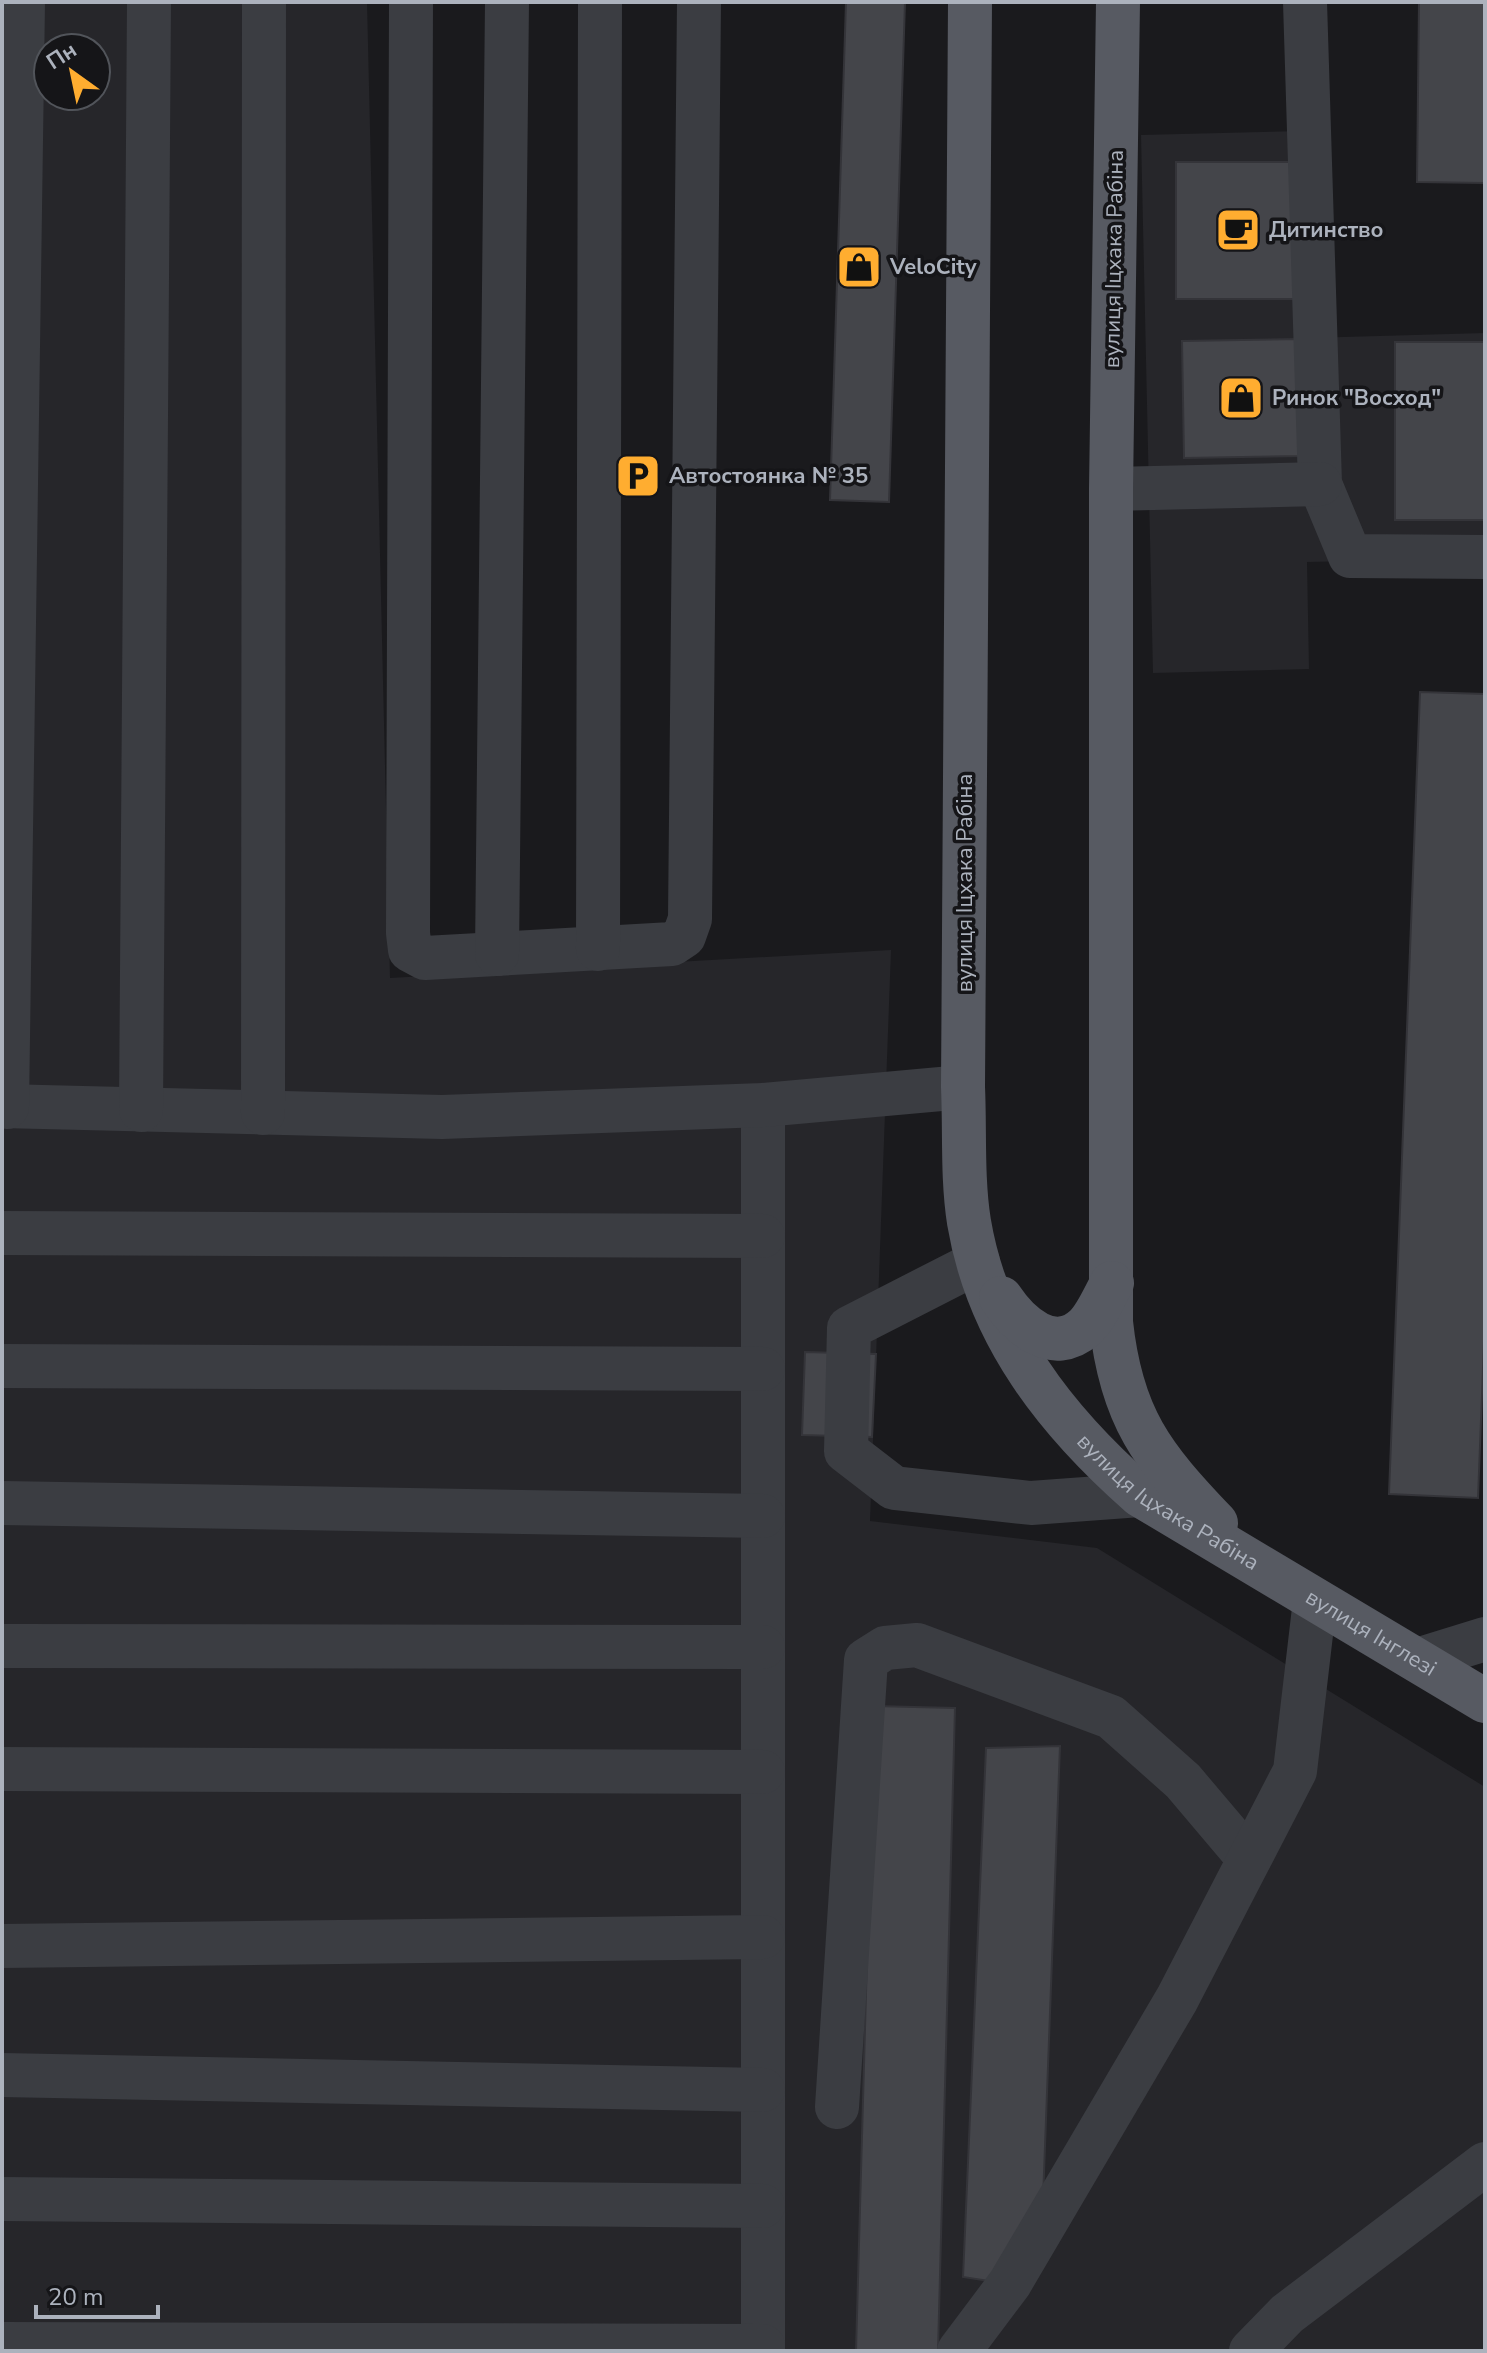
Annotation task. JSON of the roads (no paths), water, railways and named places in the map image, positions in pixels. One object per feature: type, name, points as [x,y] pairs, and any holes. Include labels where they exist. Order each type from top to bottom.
[{"type":"main road","name":"вулиця Іцхака Рабіна","points":[[970,2],[963,1087],[969,1219],[978,1262],[1004,1334],[1038,1388],[1090,1451],[1140,1495],[1257,1565]]},
{"type":"main road","name":"вулиця Іцхака Рабіна","points":[[1118,2],[1111,489],[1112,1283],[1115,1362],[1127,1403],[1147,1444],[1173,1478],[1257,1565]]},
{"type":"main road","points":[[978,1262],[1022,1324],[1042,1337],[1058,1340],[1086,1326],[1112,1283]]},
{"type":"main road","name":"вулиця Інглезі","points":[[1257,1565],[1485,1701]]},
{"type":"street","points":[[23,2],[5,1106],[442,1117],[763,1105],[963,1087]]},
{"type":"street","points":[[141,1110],[149,2]]},
{"type":"street","points":[[263,1113],[264,2]]},
{"type":"street","points":[[411,2],[408,933],[410,950],[425,958],[672,944],[684,936],[690,919],[699,2]]},
{"type":"street","points":[[497,954],[507,2]]},
{"type":"street","points":[[598,949],[600,2]]},
{"type":"street","points":[[1305,2],[1320,484],[1350,556],[1485,557]]},
{"type":"street","points":[[1111,489],[1320,484]]},
{"type":"street","points":[[2,2344],[763,2348],[763,1105]]},
{"type":"street","points":[[2,1233],[763,1236]]},
{"type":"street","points":[[978,1262],[849,1328],[846,1451],[894,1488],[1031,1503],[1140,1495]]},
{"type":"street","points":[[2,1366],[763,1369]]},
{"type":"street","points":[[2,1503],[763,1516]]},
{"type":"street","points":[[959,2351],[1010,2283],[1177,1999],[1295,1771],[1315,1600]]},
{"type":"street","points":[[1417,1660],[1485,1639]]},
{"type":"street","points":[[837,2107],[866,1660],[885,1648],[917,1645],[1111,1717],[1183,1781],[1249,1859]]},
{"type":"street","points":[[2,1646],[763,1647]]},
{"type":"street","points":[[2,1769],[763,1772]]},
{"type":"street","points":[[2,1946],[763,1937]]},
{"type":"street","points":[[2,2075],[763,2090]]},
{"type":"street","points":[[1251,2351],[1287,2314],[1485,2164]]},
{"type":"street","points":[[2,2199],[763,2206]]},
{"type":"place","name":"Дитинство","points":[[1238,230]]},
{"type":"place","name":"VeloCity","points":[[859,267]]},
{"type":"place","name":"Ринок \"Восход\"","points":[[1241,398]]},
{"type":"place","name":"Автостоянка № 35","points":[[638,476]]}]
